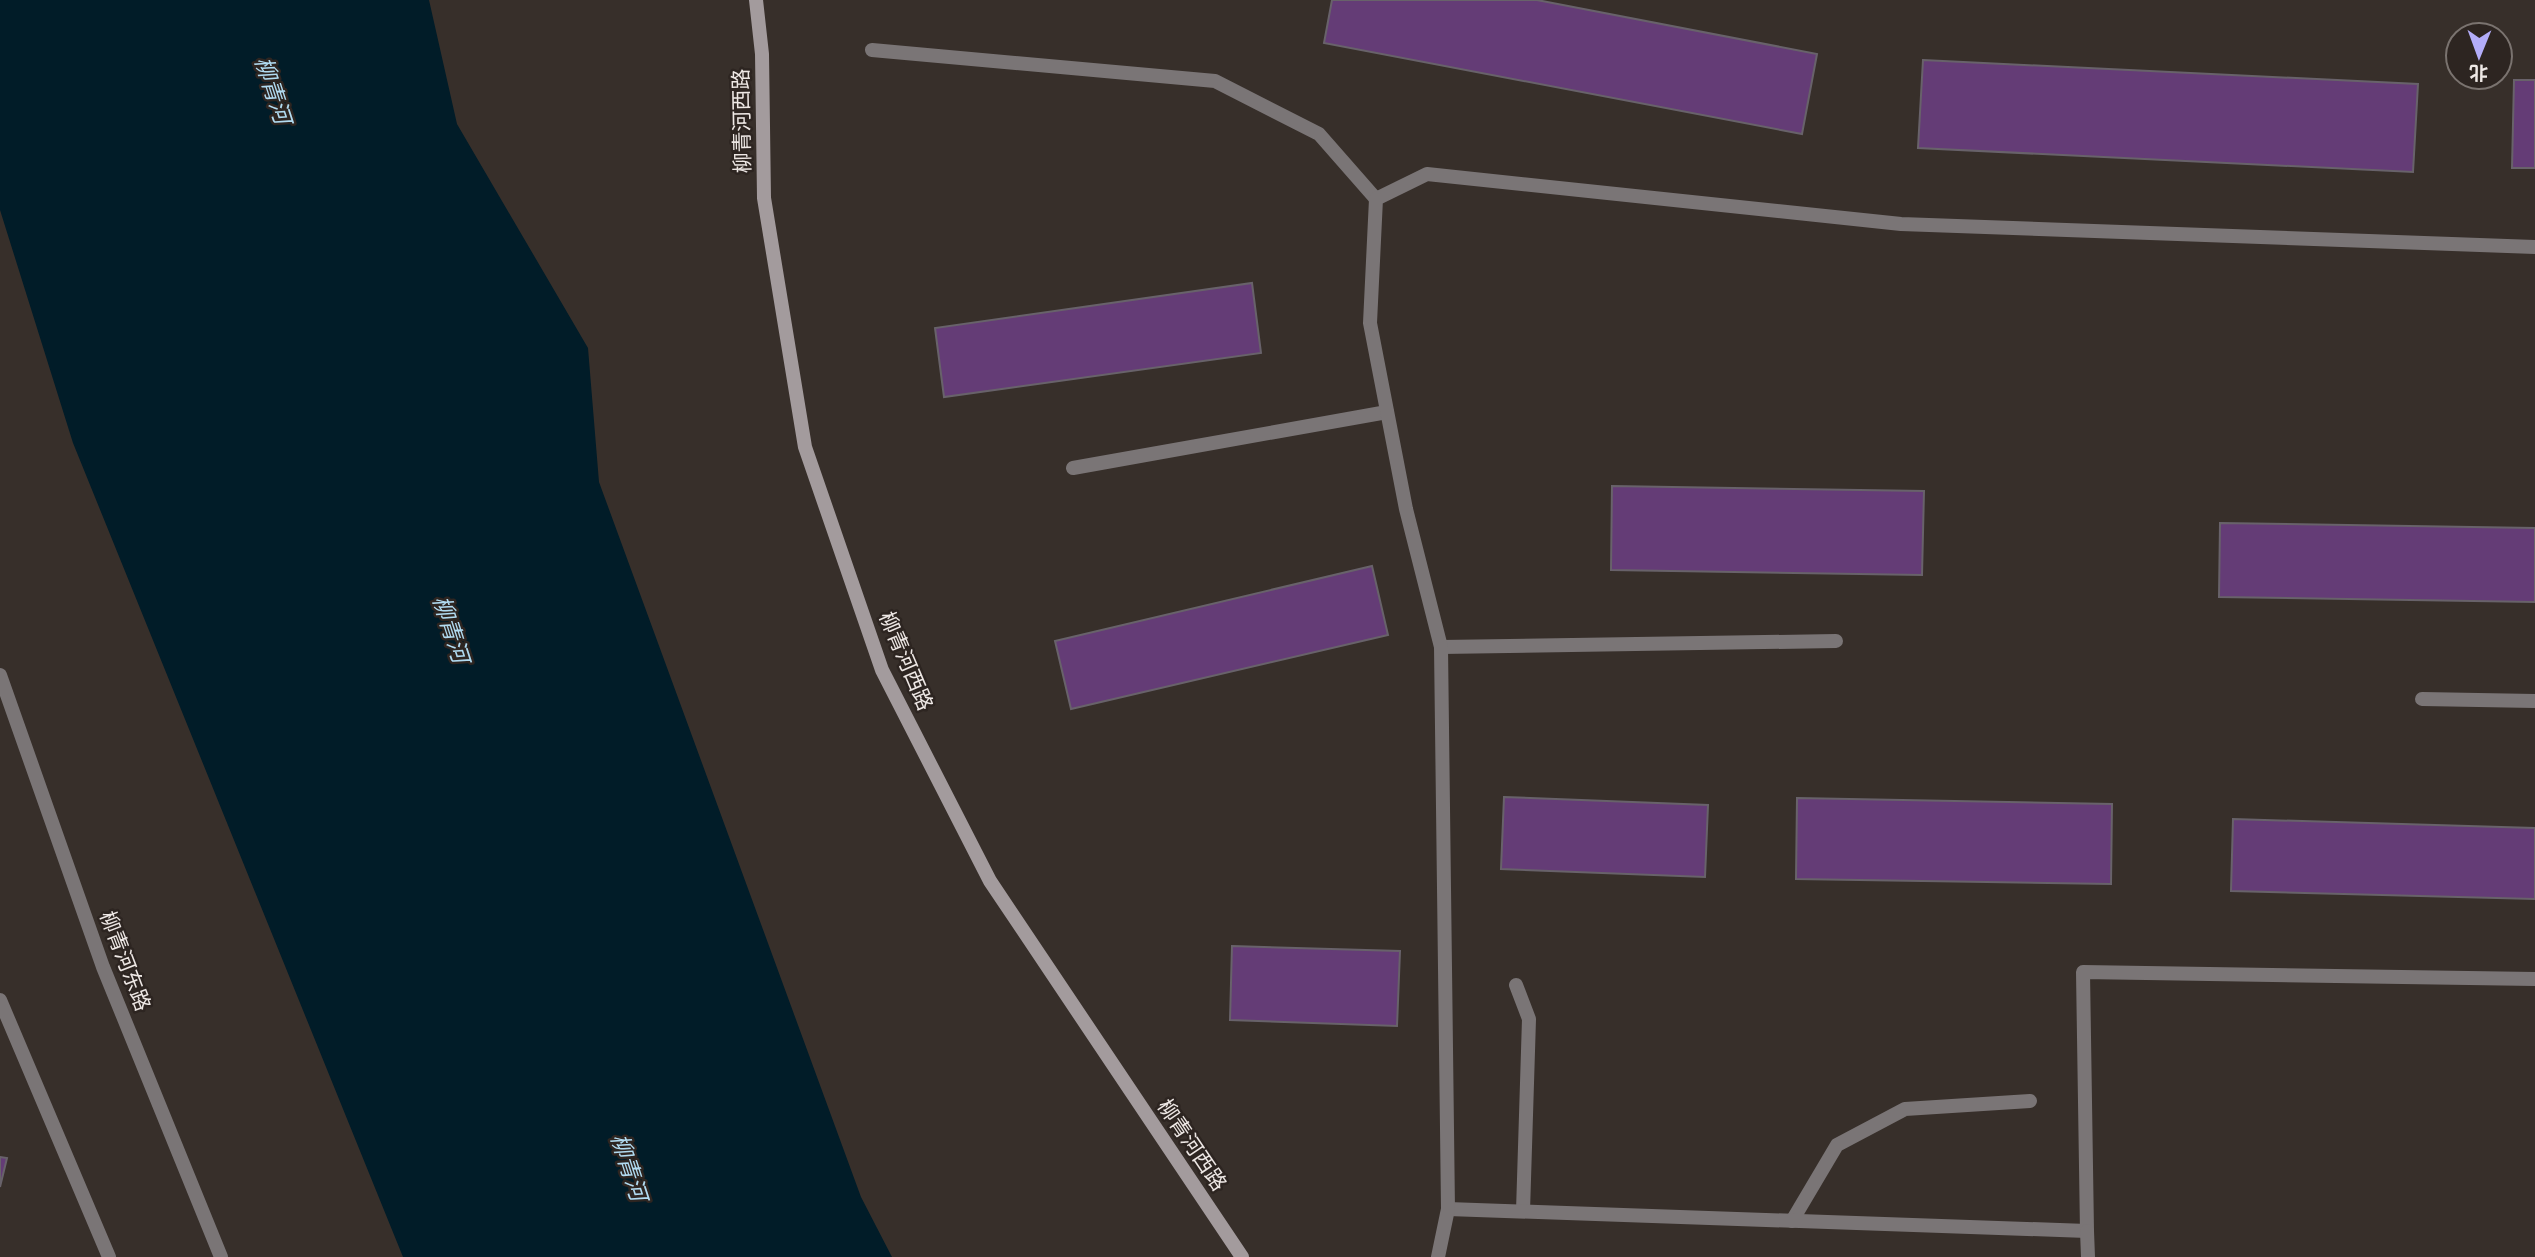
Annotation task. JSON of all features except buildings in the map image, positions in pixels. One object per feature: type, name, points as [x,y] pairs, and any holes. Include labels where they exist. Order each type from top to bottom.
[{"type":"street","name":"柳青河西路","points":[[756,0],[762,54],[764,198],[805,447],[882,670],[990,881],[1242,1257]]},
{"type":"street","points":[[872,50],[1214,81],[1319,134],[1376,199],[1370,323],[1406,509],[1441,647],[1448,1209],[1438,1257]]},
{"type":"street","points":[[1376,199],[1427,174],[1901,224],[2535,247]]},
{"type":"street","points":[[1073,468],[1387,412]]},
{"type":"street","points":[[1441,647],[1836,641]]},
{"type":"street","name":"柳青河东路","points":[[0,675],[103,967],[221,1257]]},
{"type":"street","points":[[2422,699],[2535,701]]},
{"type":"street","points":[[2088,1257],[2083,972],[2535,979]]},
{"type":"street","points":[[1516,985],[1529,1019],[1523,1211]]},
{"type":"street","points":[[0,1000],[109,1257]]},
{"type":"street","points":[[1792,1221],[1837,1145],[1905,1109],[2031,1101]]},
{"type":"street","points":[[1448,1209],[2087,1231]]},
{"type":"water","name":"柳青河","points":[[0,0],[429,0],[457,124],[588,348],[599,482],[861,1197],[892,1257],[403,1257],[73,443],[0,210]]}]
